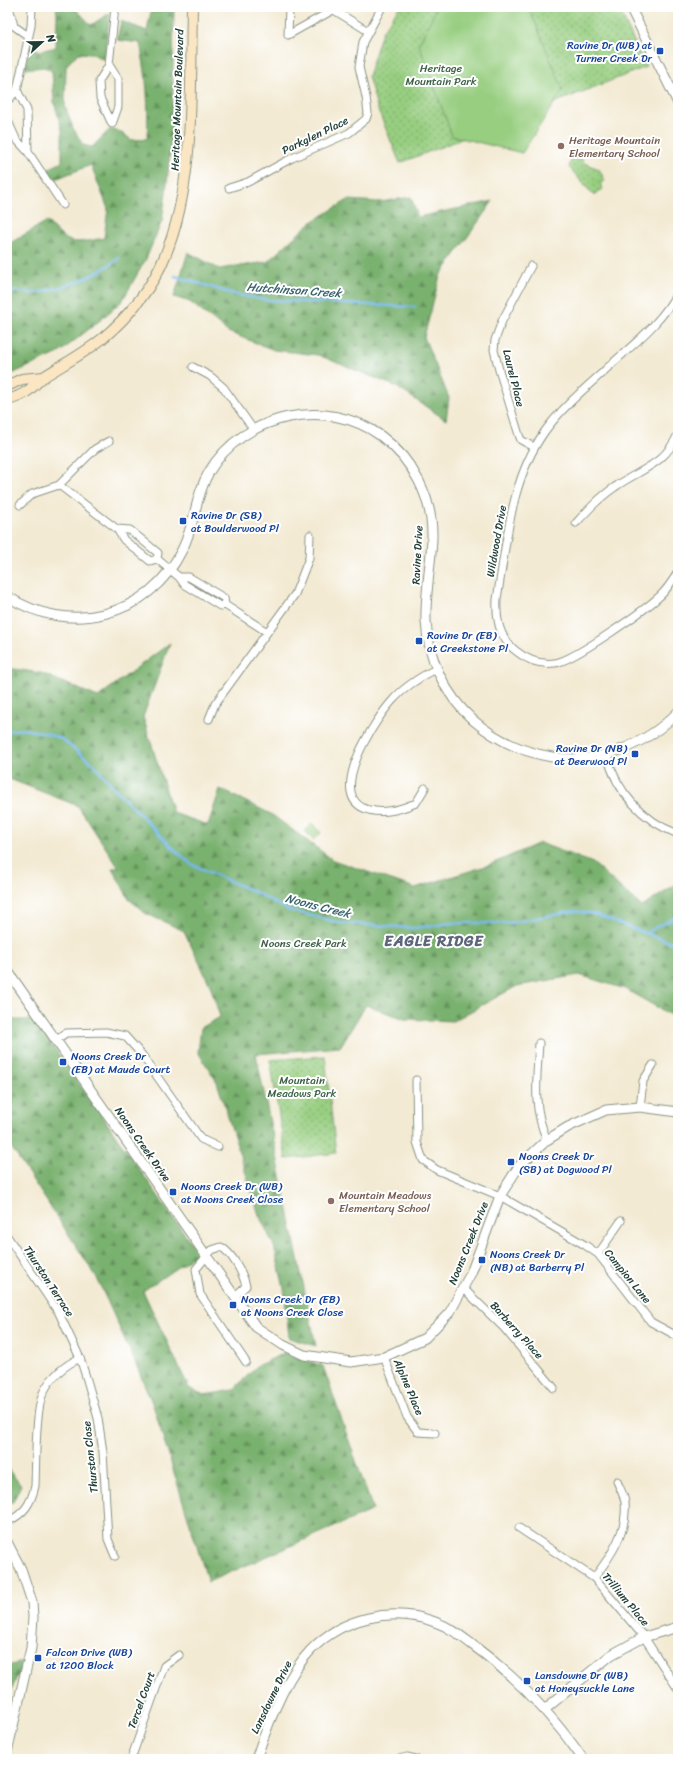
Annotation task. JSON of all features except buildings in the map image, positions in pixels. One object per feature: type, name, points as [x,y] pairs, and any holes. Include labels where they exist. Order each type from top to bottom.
[{"type":"main road","name":"Heritage Mountain Boulevard","points":[[7,401],[26,392],[44,377],[104,338],[140,298],[166,255],[184,187],[187,168],[192,7]]},
{"type":"main road","name":"Heritage Mountain Boulevard","points":[[7,386],[22,380],[44,377]]},
{"type":"street","points":[[9,7],[14,26],[28,36]]},
{"type":"street","points":[[7,102],[16,90],[28,36],[32,7]]},
{"type":"street","points":[[109,65],[118,79],[118,107],[112,124],[100,98],[98,81],[109,65],[115,7]]},
{"type":"street","points":[[289,7],[288,35],[331,8],[368,31]]},
{"type":"street","name":"Parkglen Place","points":[[228,188],[248,182],[292,158],[349,133],[366,119],[368,113],[366,97],[359,67],[363,42],[382,7]]},
{"type":"street","points":[[630,7],[678,103]]},
{"type":"street","points":[[16,90],[27,110],[28,152]]},
{"type":"street","points":[[7,119],[16,139],[28,152],[62,205]]},
{"type":"street","name":"Laurel Place","points":[[531,266],[496,332],[494,350],[519,435],[522,440],[534,448]]},
{"type":"street","name":"Wildwood Drive","points":[[678,291],[671,303],[650,327],[562,410],[534,448],[521,476],[515,497],[498,599],[497,610],[500,629],[513,649],[534,662],[555,663],[567,659],[584,650],[656,599],[667,588],[678,572]]},
{"type":"street","points":[[193,367],[210,376],[224,388],[253,429]]},
{"type":"street","name":"Ravine Drive","points":[[7,596],[29,608],[50,615],[73,618],[117,610],[139,599],[170,571],[186,542],[198,496],[208,473],[226,451],[253,429],[276,420],[296,415],[331,416],[352,422],[375,432],[392,445],[406,460],[421,486],[430,520],[432,538],[426,622],[429,645],[436,669],[446,689],[463,711],[480,727],[505,742],[525,751],[558,758],[571,759],[607,754],[644,740],[660,729],[678,712]]},
{"type":"street","points":[[576,523],[613,488],[657,462],[668,452],[678,434]]},
{"type":"street","points":[[20,505],[32,494],[59,485],[95,449],[109,442]]},
{"type":"street","points":[[59,485],[117,529],[124,540],[150,561],[157,559]]},
{"type":"street","points":[[117,529],[130,530],[158,553],[157,559]]},
{"type":"street","points":[[209,719],[215,704],[295,594],[309,558],[310,535]]},
{"type":"street","points":[[157,559],[179,577],[184,584],[220,606],[225,605],[267,632]]},
{"type":"street","points":[[425,788],[416,803],[386,811],[363,808],[355,803],[350,790],[355,764],[364,742],[381,714],[404,688],[436,669]]},
{"type":"street","points":[[607,754],[610,768],[618,784],[636,807],[654,822],[678,834]]},
{"type":"street","name":"Noons Creek Drive","points":[[7,970],[256,1327],[283,1345],[304,1354],[351,1362],[384,1357],[425,1338],[450,1312],[471,1273],[500,1196],[519,1166],[547,1140],[568,1127],[606,1110],[640,1107],[678,1112]]},
{"type":"street","points":[[56,1040],[66,1033],[106,1032],[125,1036],[142,1055],[201,1139],[218,1147]]},
{"type":"street","points":[[539,1043],[536,1103],[540,1123],[547,1140]]},
{"type":"street","points":[[640,1107],[643,1081],[653,1065]]},
{"type":"street","name":"Campion Lane","points":[[416,1080],[417,1142],[423,1160],[437,1170],[500,1196],[598,1254],[651,1322],[675,1335]]},
{"type":"street","points":[[598,1254],[621,1221]]},
{"type":"street","name":"Thurston Terrace","points":[[7,1236],[59,1313],[80,1358]]},
{"type":"street","points":[[234,1297],[246,1286],[244,1278],[227,1250],[221,1247],[212,1250],[196,1269],[200,1294],[246,1362]]},
{"type":"street","name":"Barberry Place","points":[[463,1288],[504,1328],[554,1388]]},
{"type":"street","name":"Alpine Place","points":[[384,1357],[407,1417],[418,1432],[435,1433]]},
{"type":"street","points":[[7,1522],[18,1517],[24,1512],[33,1496],[35,1486],[38,1417],[43,1392],[64,1366],[80,1358]]},
{"type":"street","name":"Thurston Close","points":[[80,1358],[98,1418],[103,1452],[108,1539],[115,1556]]},
{"type":"street","points":[[594,1578],[612,1555],[623,1529],[625,1501],[617,1482]]},
{"type":"street","name":"Trillium Place","points":[[519,1528],[594,1578],[644,1638],[678,1689]]},
{"type":"street","points":[[7,1542],[24,1575],[32,1602],[33,1617],[31,1648],[7,1752]]},
{"type":"street","name":"Lansdowne Drive","points":[[256,1759],[276,1708],[292,1676],[309,1652],[330,1634],[348,1625],[382,1616],[400,1615],[419,1617],[436,1622],[455,1632],[509,1675],[544,1710],[583,1759]]},
{"type":"street","points":[[544,1710],[611,1655],[644,1638],[678,1627]]},
{"type":"street","name":"Tercel Court","points":[[131,1759],[164,1666],[179,1655]]},
{"type":"street","points":[[399,1759],[407,1757],[416,1759]]},
{"type":"green space","points":[[56,7],[74,7],[91,25],[110,13],[104,60],[93,54],[78,53],[66,66],[65,106],[73,128],[83,145],[92,147],[109,130],[117,130],[132,140],[147,139],[147,91],[140,43],[117,40],[121,21],[147,31],[152,7],[174,7],[172,134],[166,192],[162,221],[146,259],[122,301],[59,353],[7,376],[7,245],[47,221],[66,239],[72,241],[78,242],[104,238],[108,209],[91,165],[53,180],[46,170],[62,162],[62,130],[54,102],[52,71],[44,67],[25,69],[29,45],[40,51],[56,47]]},
{"type":"green space","name":"Heritage Mountain Park","points":[[399,7],[618,7],[646,67],[400,163],[378,110],[368,76],[382,32]]},
{"type":"green space","points":[[437,7],[524,7],[530,10],[563,90],[522,153],[452,136],[419,44]]},
{"type":"green space","points":[[580,156],[584,163],[599,169],[605,181],[600,183],[603,189],[593,195],[569,167],[571,160]]},
{"type":"green space","points":[[411,197],[418,217],[493,201],[440,276],[424,337],[449,398],[446,420],[395,386],[318,355],[274,350],[228,332],[190,302],[174,297],[188,252],[219,269],[267,262],[310,223],[348,200],[381,202]]},
{"type":"green space","name":"Noons Creek Park","points":[[170,643],[143,717],[173,813],[208,825],[220,789],[271,814],[333,860],[415,888],[489,865],[540,843],[593,863],[642,907],[678,883],[678,1019],[625,989],[579,975],[517,986],[453,1021],[404,1019],[366,1005],[340,1047],[256,1054],[316,1346],[289,1338],[284,1288],[274,1246],[259,1215],[217,1082],[198,1052],[201,1028],[220,1017],[210,985],[184,931],[145,913],[129,899],[112,868],[119,868],[78,806],[7,778],[7,668],[41,673],[98,697]]},
{"type":"green space","points":[[312,823],[321,833],[313,840],[305,830]]},
{"type":"green space","points":[[7,1020],[35,1020],[198,1253],[143,1291],[189,1388],[204,1395],[233,1390],[257,1366],[284,1353],[323,1366],[373,1510],[208,1582],[153,1405],[96,1276],[7,1141]]},
{"type":"green space","name":"Mountain Meadows Park","points":[[325,1056],[336,1153],[286,1159],[270,1060]]},
{"type":"green space","points":[[7,1468],[21,1485],[13,1502],[7,1503]]},
{"type":"green space","points":[[23,1662],[8,1699],[7,1699],[7,1666]]},
{"type":"waterway","name":"Hutchinson Creek","points":[[7,291],[35,293],[69,285],[100,271],[119,258]]},
{"type":"waterway","name":"Hutchinson Creek","points":[[175,276],[237,295],[267,300],[415,307]]},
{"type":"waterway","name":"Noons Creek","points":[[7,731],[23,729],[45,733],[62,739],[93,764],[120,794],[176,851],[191,864],[257,893],[288,910],[341,923],[414,928],[453,923],[510,923],[574,911],[594,914],[678,945]]},
{"type":"waterway","points":[[645,933],[678,916]]},
{"type":"place","name":"Ravine Dr (WB) at Turner Creek Dr","points":[[660,51]]},
{"type":"place","name":"Heritage Mountain Elementary School","points":[[561,146]]},
{"type":"place","name":"Ravine Dr (SB) at Boulderwood Pl","points":[[183,521]]},
{"type":"place","name":"Ravine Dr (EB) at Creekstone Pl","points":[[419,641]]},
{"type":"place","name":"Ravine Dr (NB) at Deerwood Pl","points":[[635,754]]},
{"type":"place","name":"Noons Creek Dr (EB) at Maude Court","points":[[63,1062]]},
{"type":"place","name":"Noons Creek Dr (SB) at Dogwood Pl","points":[[511,1162]]},
{"type":"place","name":"Noons Creek Dr (WB) at Noons Creek Close","points":[[173,1192]]},
{"type":"place","name":"Mountain Meadows Elementary School","points":[[331,1201]]},
{"type":"place","name":"Noons Creek Dr (NB) at Barberry Pl","points":[[482,1260]]},
{"type":"place","name":"Noons Creek Dr (EB) at Noons Creek Close","points":[[233,1305]]},
{"type":"place","name":"Falcon Drive (WB) at 1200 Block","points":[[38,1658]]},
{"type":"place","name":"Lansdowne Dr (WB) at Honeysuckle Lane","points":[[527,1681]]},
{"type":"district","name":"EAGLE RIDGE","points":[[434,941]]}]
